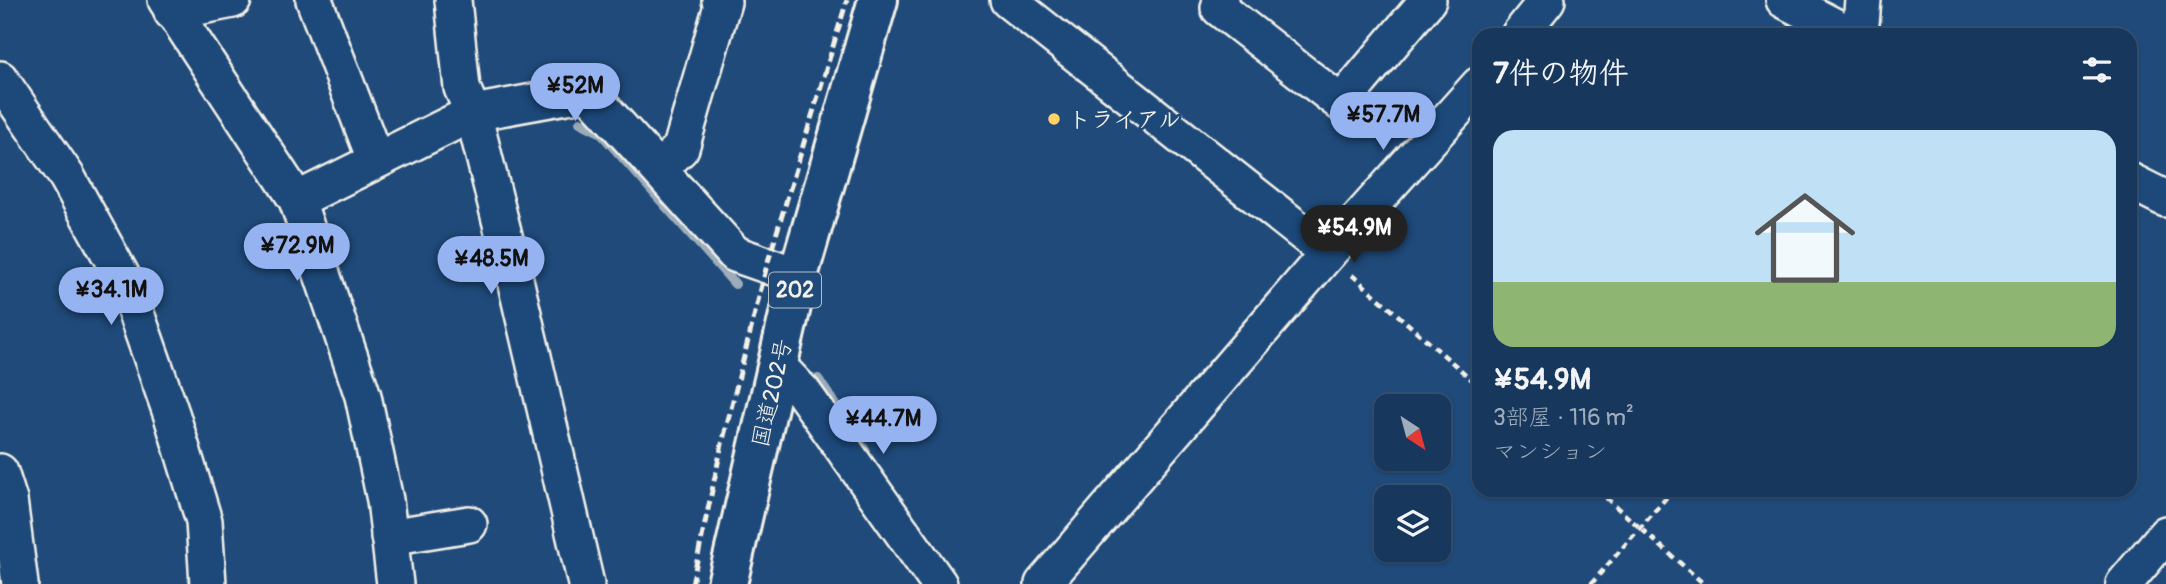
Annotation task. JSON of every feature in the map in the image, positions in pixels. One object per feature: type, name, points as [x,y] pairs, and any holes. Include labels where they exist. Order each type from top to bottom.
[{"type":"highway","name":"国道202号","points":[[727,584],[798,276],[878,0]]},
{"type":"street","points":[[233,0],[169,6],[297,200],[363,396],[395,584]]},
{"type":"street","points":[[314,0],[375,159]]},
{"type":"street","points":[[453,0],[462,88],[473,113],[514,275],[586,584]]},
{"type":"street","points":[[660,168],[681,148],[723,2],[720,0]]},
{"type":"street","points":[[1008,0],[1328,253]]},
{"type":"street","points":[[1220,0],[1219,8],[1342,103],[1428,0]]},
{"type":"street","points":[[1525,28],[1547,0]]},
{"type":"street","points":[[1784,0],[1838,28]]},
{"type":"street","points":[[1861,28],[1863,0]]},
{"type":"street","points":[[0,79],[67,177],[125,282],[172,416],[204,522],[208,584]]},
{"type":"street","points":[[297,200],[375,159],[473,113],[589,92],[735,254],[798,276]]},
{"type":"street","points":[[1043,584],[1328,253],[1472,93]]},
{"type":"street","points":[[2137,185],[2166,200]]},
{"type":"street","points":[[779,367],[803,392],[939,584]]},
{"type":"street","points":[[0,472],[9,500],[20,584]]},
{"type":"street","points":[[389,537],[469,524]]},
{"type":"street","points":[[2124,584],[2166,534]]},
{"type":"path","points":[[1328,253],[1472,380]]},
{"type":"path","points":[[1605,497],[1704,584]]},
{"type":"path","points":[[1591,584],[1667,497]]},
{"type":"waterway","points":[[580,122],[600,132],[735,284]]},
{"type":"waterway","points":[[818,379],[866,452]]},
{"type":"railway","points":[[692,584],[722,444],[767,265],[847,0]]},
{"type":"place","name":"トライアル","points":[[1054,119]]}]
